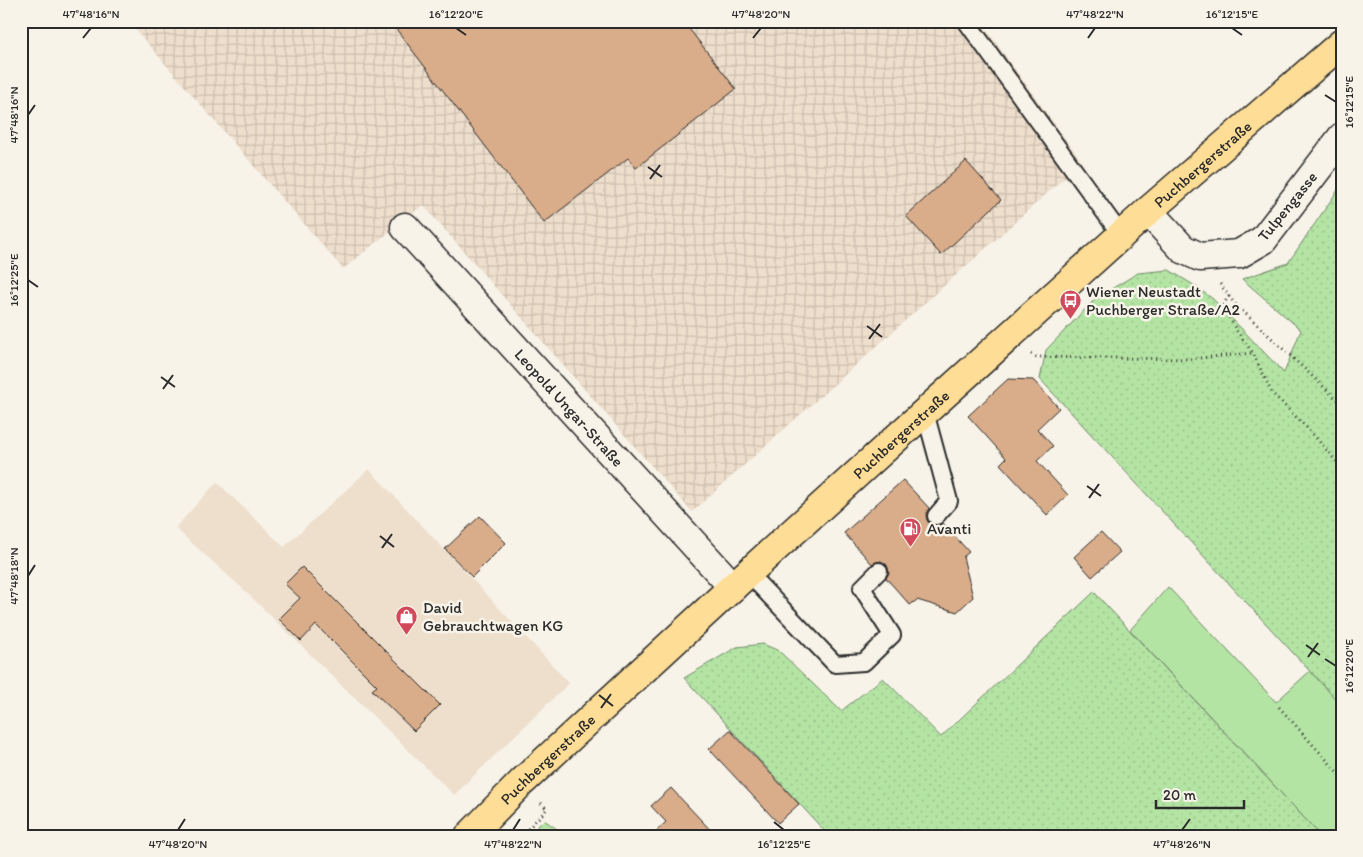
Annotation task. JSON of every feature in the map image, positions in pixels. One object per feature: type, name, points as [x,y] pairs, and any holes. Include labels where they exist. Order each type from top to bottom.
[{"type":"main road","name":"Puchbergerstraße","points":[[469,836],[522,782],[925,412],[1148,211],[1342,43]]},
{"type":"street","name":"Tulpengasse","points":[[1200,257],[1239,254],[1263,240],[1342,137]]},
{"type":"street","points":[[1148,211],[1183,249],[1200,257]]},
{"type":"street","name":"Leopold Ungar-Straße","points":[[405,227],[741,580]]},
{"type":"lane","points":[[966,21],[1121,235]]},
{"type":"lane","points":[[925,412],[949,501],[936,516]]},
{"type":"lane","points":[[741,580],[836,664],[864,662],[892,635],[862,588],[879,571]]},
{"type":"path","points":[[1200,257],[1234,303],[1342,404]]},
{"type":"path","points":[[1229,296],[1223,305],[1236,330],[1253,353],[1272,393],[1310,431],[1342,468]]},
{"type":"path","points":[[1007,338],[1036,357],[1190,359],[1253,353]]},
{"type":"path","points":[[1279,707],[1342,778]]},
{"type":"shaded area","points":[[128,21],[980,21],[1082,162],[692,512],[423,205],[343,269]]},
{"type":"shaded area","name":"David Gebrauchtwagen KG","points":[[369,469],[569,683],[454,795],[241,587],[175,528],[217,482],[284,547]]},
{"type":"green space","points":[[1342,184],[1342,706],[1040,379],[1046,350],[1096,298],[1138,273],[1169,270],[1213,299],[1284,373],[1301,330],[1242,279],[1288,263]]},
{"type":"green space","points":[[1168,587],[1276,702],[1310,671],[1342,706],[1342,836],[1321,836],[1130,630]]},
{"type":"green space","points":[[1094,592],[1321,836],[829,836],[684,678],[737,647],[763,644],[779,651],[841,711],[883,678],[941,737]]},
{"type":"green space","points":[[544,820],[567,836],[528,836]]},
{"type":"building","points":[[390,21],[683,21],[736,89],[636,168],[628,158],[544,223]]},
{"type":"building","points":[[966,161],[1001,200],[941,255],[906,216]]},
{"type":"building","points":[[1008,379],[1033,380],[1059,408],[1037,429],[1053,446],[1037,461],[1068,495],[1047,515],[1000,464],[1006,458],[968,416]]},
{"type":"building","points":[[903,480],[929,508],[926,515],[929,523],[939,526],[943,523],[969,552],[963,557],[973,597],[957,612],[917,600],[910,605],[886,578],[889,573],[886,564],[881,561],[872,564],[844,533]]},
{"type":"building","points":[[480,516],[506,543],[472,577],[445,549]]},
{"type":"building","points":[[1101,532],[1120,552],[1092,577],[1074,557]]},
{"type":"building","points":[[302,567],[440,705],[414,731],[372,690],[377,686],[316,625],[301,641],[279,619],[300,598],[285,584]]},
{"type":"building","points":[[730,730],[799,804],[778,823],[709,749]]},
{"type":"building","points":[[671,788],[716,836],[651,836],[666,822],[651,806]]},
{"type":"place","name":"Wiener Neustadt Puchberger Straße/A2","points":[[1070,319]]},
{"type":"place","name":"Avanti","points":[[911,547]]},
{"type":"place","name":"David Gebrauchtwagen KG","points":[[407,635]]}]
